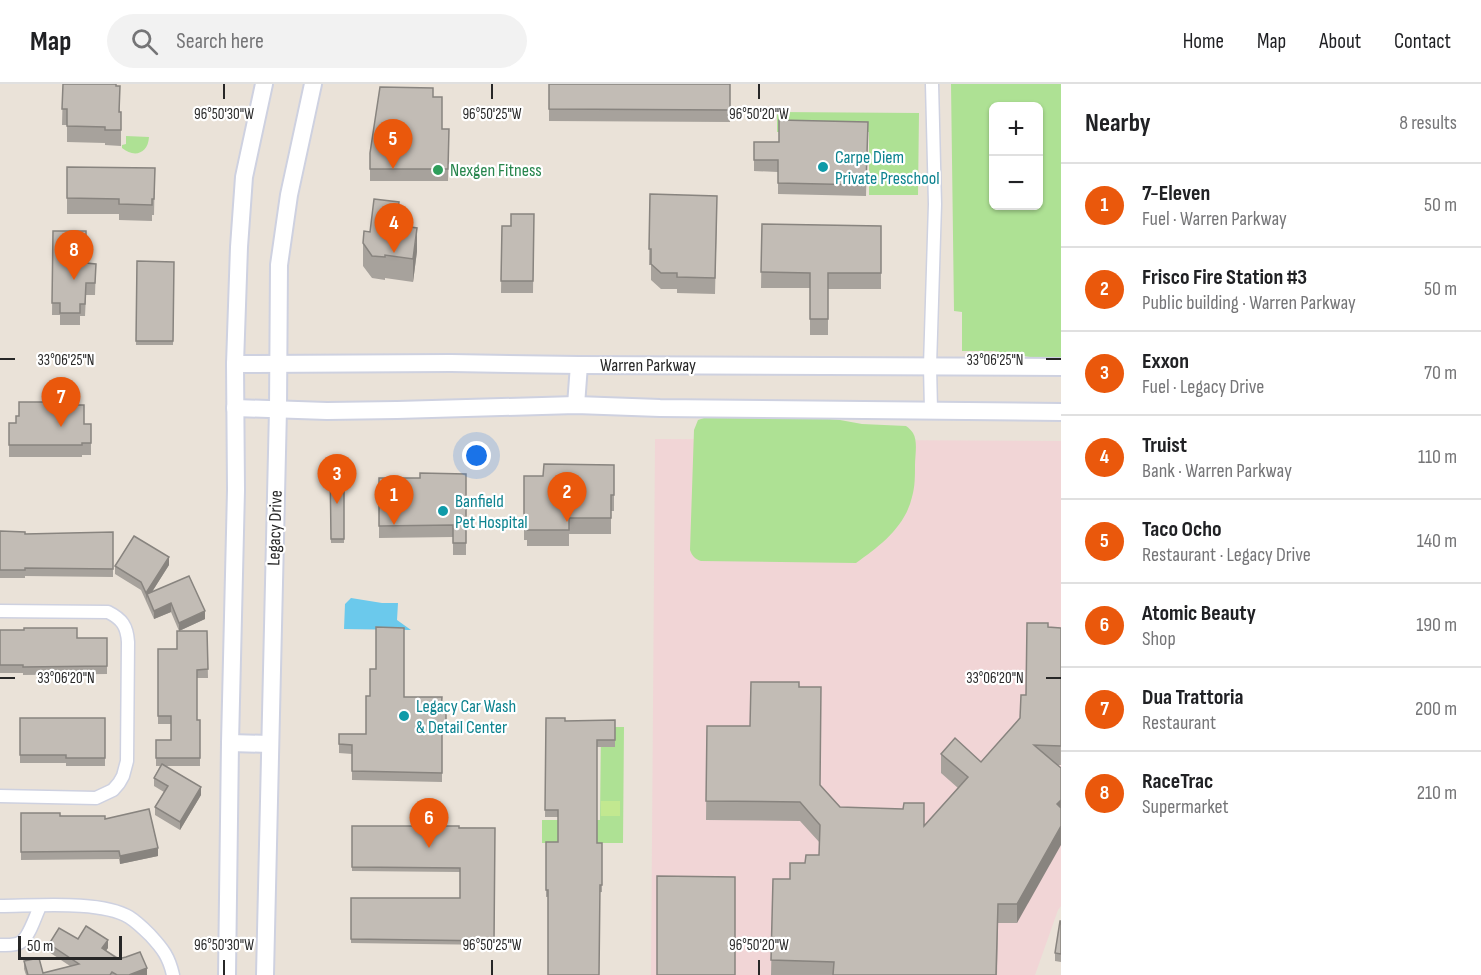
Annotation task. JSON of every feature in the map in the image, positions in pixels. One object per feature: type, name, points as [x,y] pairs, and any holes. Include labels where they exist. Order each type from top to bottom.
[{"type":"main road","points":[[227,975],[236,490],[235,364],[239,247],[244,177],[264,84]]},
{"type":"main road","name":"Legacy Drive","points":[[265,975],[279,364],[279,265],[289,195],[313,84]]},
{"type":"main road","name":"Warren Parkway","points":[[235,364],[1061,367]]},
{"type":"main road","points":[[576,405],[579,365]]},
{"type":"main road","points":[[235,408],[385,411],[576,405],[1061,412]]},
{"type":"main road","points":[[230,742],[269,744]]},
{"type":"street","points":[[931,410],[930,366],[935,204],[932,84]]},
{"type":"street","points":[[0,611],[108,612],[122,621],[127,633],[128,654],[127,761],[119,783],[96,798],[0,796]]},
{"type":"street","points":[[0,906],[105,908],[129,917],[162,947],[170,960],[173,975]]},
{"type":"street","points":[[0,945],[21,942],[40,906]]},
{"type":"shaded area","points":[[655,439],[1061,441],[1061,906],[1035,975],[651,975]]},
{"type":"green space","points":[[951,84],[1061,84],[1061,357],[1030,357],[994,351],[962,351],[962,312],[954,311]]},
{"type":"green space","points":[[777,112],[919,113],[918,195],[869,195],[869,132],[777,132]]},
{"type":"green space","points":[[126,136],[149,137],[148,143],[140,153],[131,153],[122,148],[122,145],[126,144]]},
{"type":"green space","points":[[714,417],[807,417],[862,424],[906,426],[915,436],[916,444],[914,485],[909,508],[898,527],[874,550],[856,563],[701,561],[694,557],[690,550],[694,430],[698,420]]},
{"type":"green space","points":[[601,727],[624,727],[623,843],[542,843],[542,820],[600,820]]},
{"type":"green space","points":[[601,801],[620,801],[620,816],[601,816]]},
{"type":"water","points":[[351,598],[398,603],[397,620],[411,630],[344,629],[345,604]]},
{"type":"building","points":[[63,84],[116,84],[120,86],[121,130],[105,130],[105,127],[67,126],[67,109],[62,109]]},
{"type":"building","points":[[549,84],[730,84],[730,110],[549,109]]},
{"type":"building","points":[[380,87],[433,88],[433,97],[442,97],[442,129],[449,129],[448,169],[370,169],[370,153]]},
{"type":"building","name":"Carpe Diem Private Preschool","points":[[779,120],[868,122],[866,185],[778,183],[778,160],[754,160],[754,142],[779,142]]},
{"type":"building","points":[[67,167],[155,168],[152,205],[119,204],[119,199],[67,198]]},
{"type":"building","points":[[650,194],[717,196],[715,278],[677,277],[677,273],[661,273],[651,264]]},
{"type":"building","points":[[374,199],[399,202],[396,225],[417,228],[413,259],[385,255],[385,257],[372,256],[363,243],[364,231],[370,232]]},
{"type":"building","points":[[511,214],[534,214],[533,281],[501,281],[502,226],[511,226]]},
{"type":"building","points":[[762,224],[881,226],[881,273],[828,273],[828,319],[810,319],[810,273],[761,272]]},
{"type":"building","points":[[53,231],[86,231],[86,263],[96,264],[95,283],[86,283],[85,304],[80,304],[80,313],[60,313],[60,303],[52,303]]},
{"type":"building","points":[[137,261],[174,262],[173,341],[136,341]]},
{"type":"building","points":[[19,402],[59,402],[59,405],[84,405],[84,424],[91,424],[91,443],[9,445],[9,423],[16,423],[16,416],[19,416]]},
{"type":"building","points":[[330,461],[344,461],[344,539],[331,539]]},
{"type":"building","points":[[544,464],[614,465],[611,518],[569,518],[569,530],[527,530],[527,524],[524,524],[524,476],[543,476]]},
{"type":"building","points":[[420,473],[466,474],[466,543],[453,543],[453,525],[379,526],[379,478],[420,478]]},
{"type":"building","points":[[0,531],[25,532],[25,534],[113,532],[113,569],[0,570]]},
{"type":"building","points":[[134,536],[169,557],[146,593],[141,582],[115,566]]},
{"type":"building","points":[[189,576],[205,611],[179,623],[171,603],[154,611],[147,594]]},
{"type":"building","points":[[1027,623],[1048,623],[1048,627],[1061,628],[1061,746],[1034,745],[1061,768],[1061,800],[1057,804],[1061,808],[1061,826],[1017,904],[998,904],[996,975],[833,975],[834,962],[771,960],[773,879],[790,879],[790,863],[805,863],[806,855],[819,855],[820,825],[800,802],[706,801],[707,726],[750,726],[751,682],[799,682],[799,687],[821,687],[820,785],[840,807],[903,809],[904,803],[924,803],[924,826],[968,777],[941,754],[955,738],[981,762],[1020,718],[1021,695],[1026,695]]},
{"type":"building","points":[[376,627],[404,628],[404,697],[442,697],[441,710],[446,710],[446,724],[442,724],[442,773],[352,771],[352,745],[339,744],[339,734],[366,734],[366,696],[370,696],[370,669],[376,669]]},
{"type":"building","points":[[24,628],[77,628],[77,638],[107,638],[107,666],[0,665],[0,630],[24,630]]},
{"type":"building","points":[[177,631],[207,631],[208,669],[197,670],[200,758],[156,758],[156,740],[171,740],[171,716],[158,716],[158,649],[177,649]]},
{"type":"building","points":[[20,718],[105,718],[105,758],[20,755]]},
{"type":"building","points":[[546,718],[565,718],[565,721],[615,720],[615,740],[597,740],[597,843],[602,843],[599,975],[548,975],[546,842],[558,842],[558,810],[545,810]]},
{"type":"building","points":[[162,764],[201,787],[180,822],[155,807],[168,786],[154,778]]},
{"type":"building","points":[[149,809],[158,848],[120,856],[119,851],[21,852],[21,813],[105,816],[105,819]]},
{"type":"building","points":[[352,826],[495,828],[494,941],[351,939],[351,898],[460,898],[460,868],[352,867]]},
{"type":"building","points":[[657,876],[735,877],[735,975],[657,975]]},
{"type":"building","points":[[1061,921],[1061,954],[1055,953]]},
{"type":"building","points":[[86,926],[108,940],[102,948],[118,959],[140,952],[147,968],[129,975],[117,975],[112,972],[110,975],[28,975],[24,961],[39,958],[43,973],[79,964],[49,944],[59,928],[78,939]]},
{"type":"place","name":"Carpe Diem Private Preschool","points":[[823,167]]},
{"type":"place","name":"Taco Ocho","points":[[393,169]]},
{"type":"place","name":"Nexgen Fitness","points":[[438,170]]},
{"type":"place","name":"Truist","points":[[394,253]]},
{"type":"place","name":"RaceTrac","points":[[74,280]]},
{"type":"place","name":"Dua Trattoria","points":[[61,427]]},
{"type":"place","name":"Exxon","points":[[337,504]]},
{"type":"place","name":"Banfield Pet Hospital","points":[[443,511]]},
{"type":"place","name":"Frisco Fire Station #3","points":[[567,522]]},
{"type":"place","name":"7-Eleven","points":[[394,525]]},
{"type":"place","name":"Legacy Car Wash & Detail Center","points":[[404,716]]},
{"type":"place","name":"Atomic Beauty","points":[[429,848]]}]
